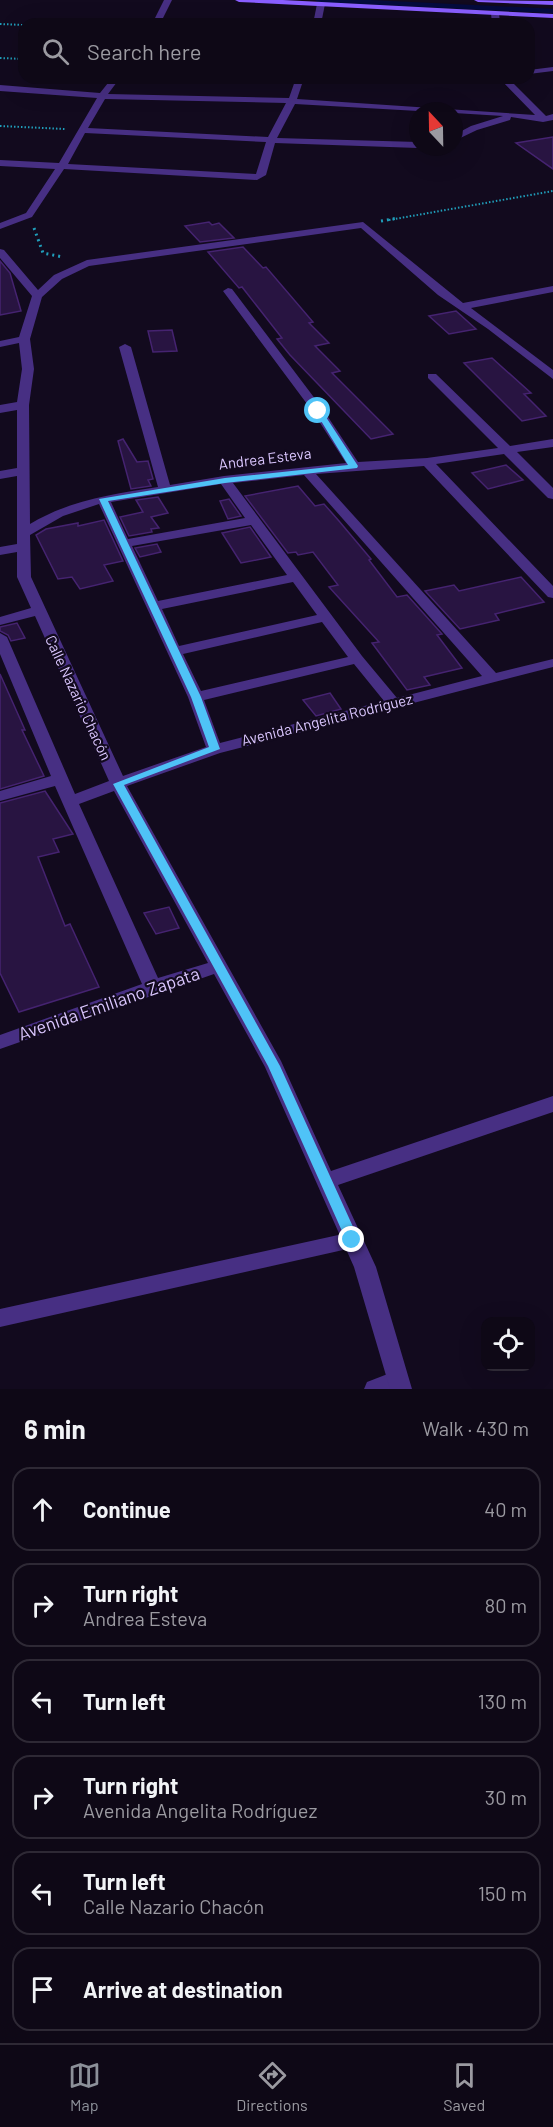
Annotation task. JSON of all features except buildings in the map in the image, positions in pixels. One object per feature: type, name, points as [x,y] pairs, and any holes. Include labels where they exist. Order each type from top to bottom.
[{"type":"street","points":[[159,18],[168,0]]},
{"type":"street","points":[[239,0],[294,1],[553,16]]},
{"type":"street","points":[[478,0],[553,3]]},
{"type":"street","points":[[318,18],[321,4]]},
{"type":"street","points":[[495,13],[495,18]]},
{"type":"street","points":[[535,72],[553,69]]},
{"type":"street","points":[[535,73],[553,82]]},
{"type":"street","points":[[0,226],[29,215],[62,166],[102,96],[111,84]]},
{"type":"street","points":[[0,163],[250,178],[261,175],[271,140],[292,101],[298,84]]},
{"type":"street","points":[[509,84],[553,125]]},
{"type":"street","points":[[0,88],[102,96],[292,101],[548,118]]},
{"type":"street","points":[[463,134],[474,128],[522,115]]},
{"type":"street","points":[[84,130],[409,145]]},
{"type":"street","points":[[0,252],[37,296],[58,277],[87,262],[363,225],[442,293],[463,306],[553,376]]},
{"type":"street","points":[[463,306],[553,289]]},
{"type":"street","points":[[228,291],[318,411],[354,466]]},
{"type":"street","name":"Calle Nazario Chacón","points":[[37,296],[24,339],[28,369],[23,405],[24,577],[118,784],[274,1066],[365,1267],[399,1384]]},
{"type":"street","points":[[0,344],[24,339]]},
{"type":"street","points":[[125,347],[165,490]]},
{"type":"street","points":[[432,376],[553,495]]},
{"type":"street","points":[[0,409],[23,405]]},
{"type":"street","name":"Andrea Esteva","points":[[25,540],[58,513],[103,499],[225,480],[354,466],[427,462],[553,443]]},
{"type":"street","points":[[427,462],[553,594]]},
{"type":"street","points":[[0,475],[23,471]]},
{"type":"street","points":[[307,471],[491,677]]},
{"type":"street","points":[[225,480],[357,659],[393,703]]},
{"type":"street","points":[[103,499],[176,651],[215,749]]},
{"type":"street","points":[[126,543],[255,520]]},
{"type":"street","points":[[0,551],[25,540]]},
{"type":"street","points":[[155,606],[297,577]]},
{"type":"street","points":[[0,621],[38,611]]},
{"type":"street","points":[[176,651],[326,617]]},
{"type":"street","points":[[0,637],[60,779],[153,987]]},
{"type":"street","points":[[196,697],[357,659]]},
{"type":"street","name":"Avenida Angelita Rodríguez","points":[[70,801],[215,749],[553,663]]},
{"type":"street","points":[[0,796],[60,779]]},
{"type":"street","name":"Avenida Emiliano Zapata","points":[[1,1038],[218,966]]},
{"type":"street","points":[[326,1181],[553,1104]]},
{"type":"lane","points":[[0,1318],[352,1240]]},
{"type":"lane","points":[[374,1389],[399,1384]]},
{"type":"path","points":[[0,24],[18,25]]},
{"type":"path","points":[[0,58],[18,59]]},
{"type":"path","points":[[0,126],[84,130]]},
{"type":"path","points":[[363,225],[553,191]]},
{"type":"path","points":[[29,215],[43,252],[87,262]]},
{"type":"waterway","points":[[321,0],[344,1]]},
{"type":"waterway","points":[[344,1],[553,11]]},
{"type":"route","points":[[318,411],[354,466],[225,480],[103,499],[126,543],[196,697],[215,749],[118,784],[274,1066],[352,1240]]}]
